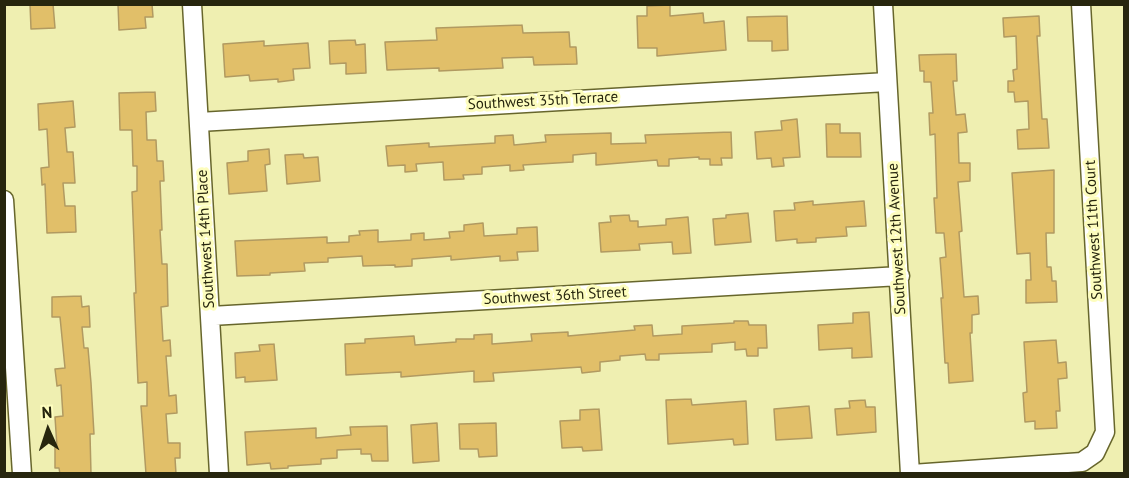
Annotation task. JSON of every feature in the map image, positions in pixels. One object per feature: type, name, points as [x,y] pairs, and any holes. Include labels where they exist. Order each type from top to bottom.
[{"type":"street","name":"Southwest 14th Place","points":[[192,4],[219,474]]},
{"type":"street","name":"Southwest 12th Avenue","points":[[883,4],[911,474]]},
{"type":"street","name":"Southwest 11th Court","points":[[911,474],[1082,462],[1095,453],[1105,432],[1106,416],[1081,4]]},
{"type":"street","name":"Southwest 35th Terrace","points":[[199,122],[888,82]]},
{"type":"street","points":[[4,200],[22,474]]},
{"type":"street","name":"Southwest 36th Street","points":[[211,316],[900,276]]},
{"type":"building","points":[[30,4],[53,4],[55,28],[31,29]]},
{"type":"building","points":[[118,4],[152,4],[153,17],[145,17],[146,28],[119,30]]},
{"type":"building","points":[[670,5],[670,16],[703,13],[704,23],[724,21],[726,50],[657,56],[657,48],[638,48],[637,16],[647,16],[647,6]]},
{"type":"building","points":[[787,16],[788,50],[772,51],[772,41],[748,41],[747,17]]},
{"type":"building","points":[[1039,16],[1040,36],[1037,36],[1042,119],[1047,119],[1049,148],[1018,149],[1017,130],[1029,129],[1028,101],[1015,102],[1014,92],[1008,92],[1008,81],[1014,81],[1013,70],[1017,69],[1016,36],[1004,37],[1003,18]]},
{"type":"building","points":[[522,25],[523,33],[569,32],[570,47],[576,47],[577,64],[534,65],[533,57],[502,58],[503,68],[439,71],[439,68],[387,70],[385,42],[437,40],[436,28]]},
{"type":"building","points":[[355,40],[356,45],[365,44],[366,73],[346,74],[346,63],[330,64],[329,41]]},
{"type":"building","points":[[264,41],[264,46],[308,43],[310,68],[293,69],[294,80],[278,82],[278,79],[250,81],[249,75],[225,77],[223,44]]},
{"type":"building","points":[[956,54],[957,81],[953,81],[956,115],[965,114],[967,132],[958,133],[959,163],[970,163],[970,181],[958,182],[964,297],[978,296],[979,314],[972,315],[972,333],[970,333],[973,381],[949,383],[948,363],[945,363],[940,258],[946,257],[944,233],[936,233],[935,134],[930,135],[929,113],[933,113],[931,82],[924,82],[924,71],[920,71],[919,55]]},
{"type":"building","points":[[155,92],[156,111],[146,112],[147,140],[156,140],[157,161],[163,161],[164,181],[160,181],[162,230],[160,230],[162,264],[167,264],[168,306],[161,307],[163,341],[170,340],[171,356],[166,356],[169,396],[176,395],[177,413],[166,414],[168,443],[180,443],[180,458],[175,458],[176,474],[146,474],[141,406],[147,406],[147,382],[138,383],[134,293],[136,293],[132,192],[137,191],[137,166],[133,166],[132,130],[120,130],[119,93]]},
{"type":"building","points":[[73,101],[75,127],[65,128],[67,152],[73,152],[75,183],[63,183],[65,206],[75,206],[76,232],[47,233],[45,184],[42,185],[41,168],[49,167],[47,129],[39,130],[38,104]]},
{"type":"building","points":[[797,119],[800,157],[783,158],[784,166],[772,167],[771,158],[757,159],[755,132],[782,130],[781,121]]},
{"type":"building","points":[[826,124],[840,124],[840,133],[860,133],[861,157],[827,157]]},
{"type":"building","points":[[731,132],[732,158],[721,158],[722,165],[710,165],[710,159],[699,159],[699,157],[669,159],[669,166],[658,166],[657,160],[596,165],[596,153],[573,155],[573,162],[523,165],[524,170],[510,171],[510,165],[482,167],[482,174],[463,175],[464,179],[444,180],[443,162],[416,164],[417,171],[405,172],[405,165],[388,166],[386,146],[429,143],[429,147],[495,143],[495,136],[513,135],[514,145],[546,142],[545,135],[611,133],[611,144],[646,143],[645,135]]},
{"type":"building","points":[[269,149],[270,164],[265,165],[267,191],[229,194],[227,163],[248,161],[248,151]]},
{"type":"building","points":[[303,154],[304,158],[318,157],[320,181],[287,184],[285,155]]},
{"type":"building","points":[[1054,170],[1054,233],[1046,233],[1047,267],[1051,267],[1052,281],[1056,281],[1057,302],[1026,303],[1026,280],[1031,280],[1030,253],[1017,254],[1012,173]]},
{"type":"building","points":[[813,201],[813,205],[864,201],[866,226],[846,227],[847,236],[816,238],[816,242],[797,243],[797,239],[776,241],[774,211],[795,210],[794,203]]},
{"type":"building","points":[[748,213],[751,242],[715,245],[713,219]]},
{"type":"building","points":[[629,215],[630,221],[638,221],[638,227],[666,225],[666,219],[688,217],[691,253],[673,254],[672,242],[639,244],[640,250],[601,252],[599,223],[611,222],[610,216]]},
{"type":"building","points":[[483,223],[484,236],[517,234],[517,228],[537,227],[538,251],[517,252],[518,260],[500,261],[500,256],[451,260],[451,256],[412,259],[412,266],[395,267],[395,265],[363,266],[362,256],[328,258],[328,262],[304,263],[305,271],[237,276],[235,241],[327,237],[327,243],[349,242],[349,236],[360,235],[359,231],[378,230],[378,242],[411,240],[411,234],[424,233],[424,240],[450,238],[449,232],[464,231],[464,225]]},
{"type":"building","points":[[81,296],[82,307],[89,306],[90,327],[82,327],[84,348],[88,348],[91,383],[94,434],[90,434],[91,474],[60,474],[59,468],[55,468],[55,447],[57,447],[55,417],[63,416],[61,385],[57,386],[55,369],[65,368],[60,317],[52,317],[52,297]]},
{"type":"building","points":[[869,312],[872,357],[852,358],[852,348],[819,350],[818,325],[853,323],[853,313]]},
{"type":"building","points":[[734,321],[748,321],[749,325],[766,325],[767,348],[758,348],[758,356],[747,356],[746,349],[735,350],[735,342],[712,344],[712,352],[659,354],[659,360],[646,360],[645,354],[620,356],[620,360],[600,362],[600,371],[582,373],[581,367],[493,373],[494,381],[474,382],[474,371],[401,377],[401,372],[346,375],[345,344],[365,343],[365,339],[414,336],[415,345],[456,342],[456,339],[474,339],[474,335],[492,334],[492,344],[532,341],[531,334],[568,332],[568,336],[635,330],[634,326],[652,325],[653,336],[682,334],[682,326],[734,323]]},
{"type":"building","points":[[1056,340],[1058,363],[1066,362],[1067,378],[1058,379],[1060,411],[1056,411],[1057,428],[1035,429],[1035,421],[1025,422],[1023,393],[1027,392],[1024,342]]},
{"type":"building","points":[[274,344],[277,380],[245,382],[245,377],[236,378],[235,353],[260,351],[259,345]]},
{"type":"building","points":[[691,399],[692,405],[746,401],[748,444],[734,445],[733,439],[668,444],[666,400]]},
{"type":"building","points":[[865,400],[866,407],[875,407],[876,432],[837,435],[835,409],[850,408],[849,401]]},
{"type":"building","points":[[809,406],[812,438],[776,440],[774,409]]},
{"type":"building","points":[[599,409],[602,450],[583,451],[582,447],[562,448],[560,421],[580,420],[580,410]]},
{"type":"building","points":[[437,423],[439,461],[413,463],[411,425]]},
{"type":"building","points":[[496,423],[497,456],[479,457],[478,449],[460,449],[459,424]]},
{"type":"building","points":[[387,426],[388,461],[372,461],[371,454],[361,454],[361,449],[337,450],[337,458],[321,459],[321,464],[271,469],[270,463],[247,465],[245,432],[316,428],[316,438],[351,435],[350,427]]}]
